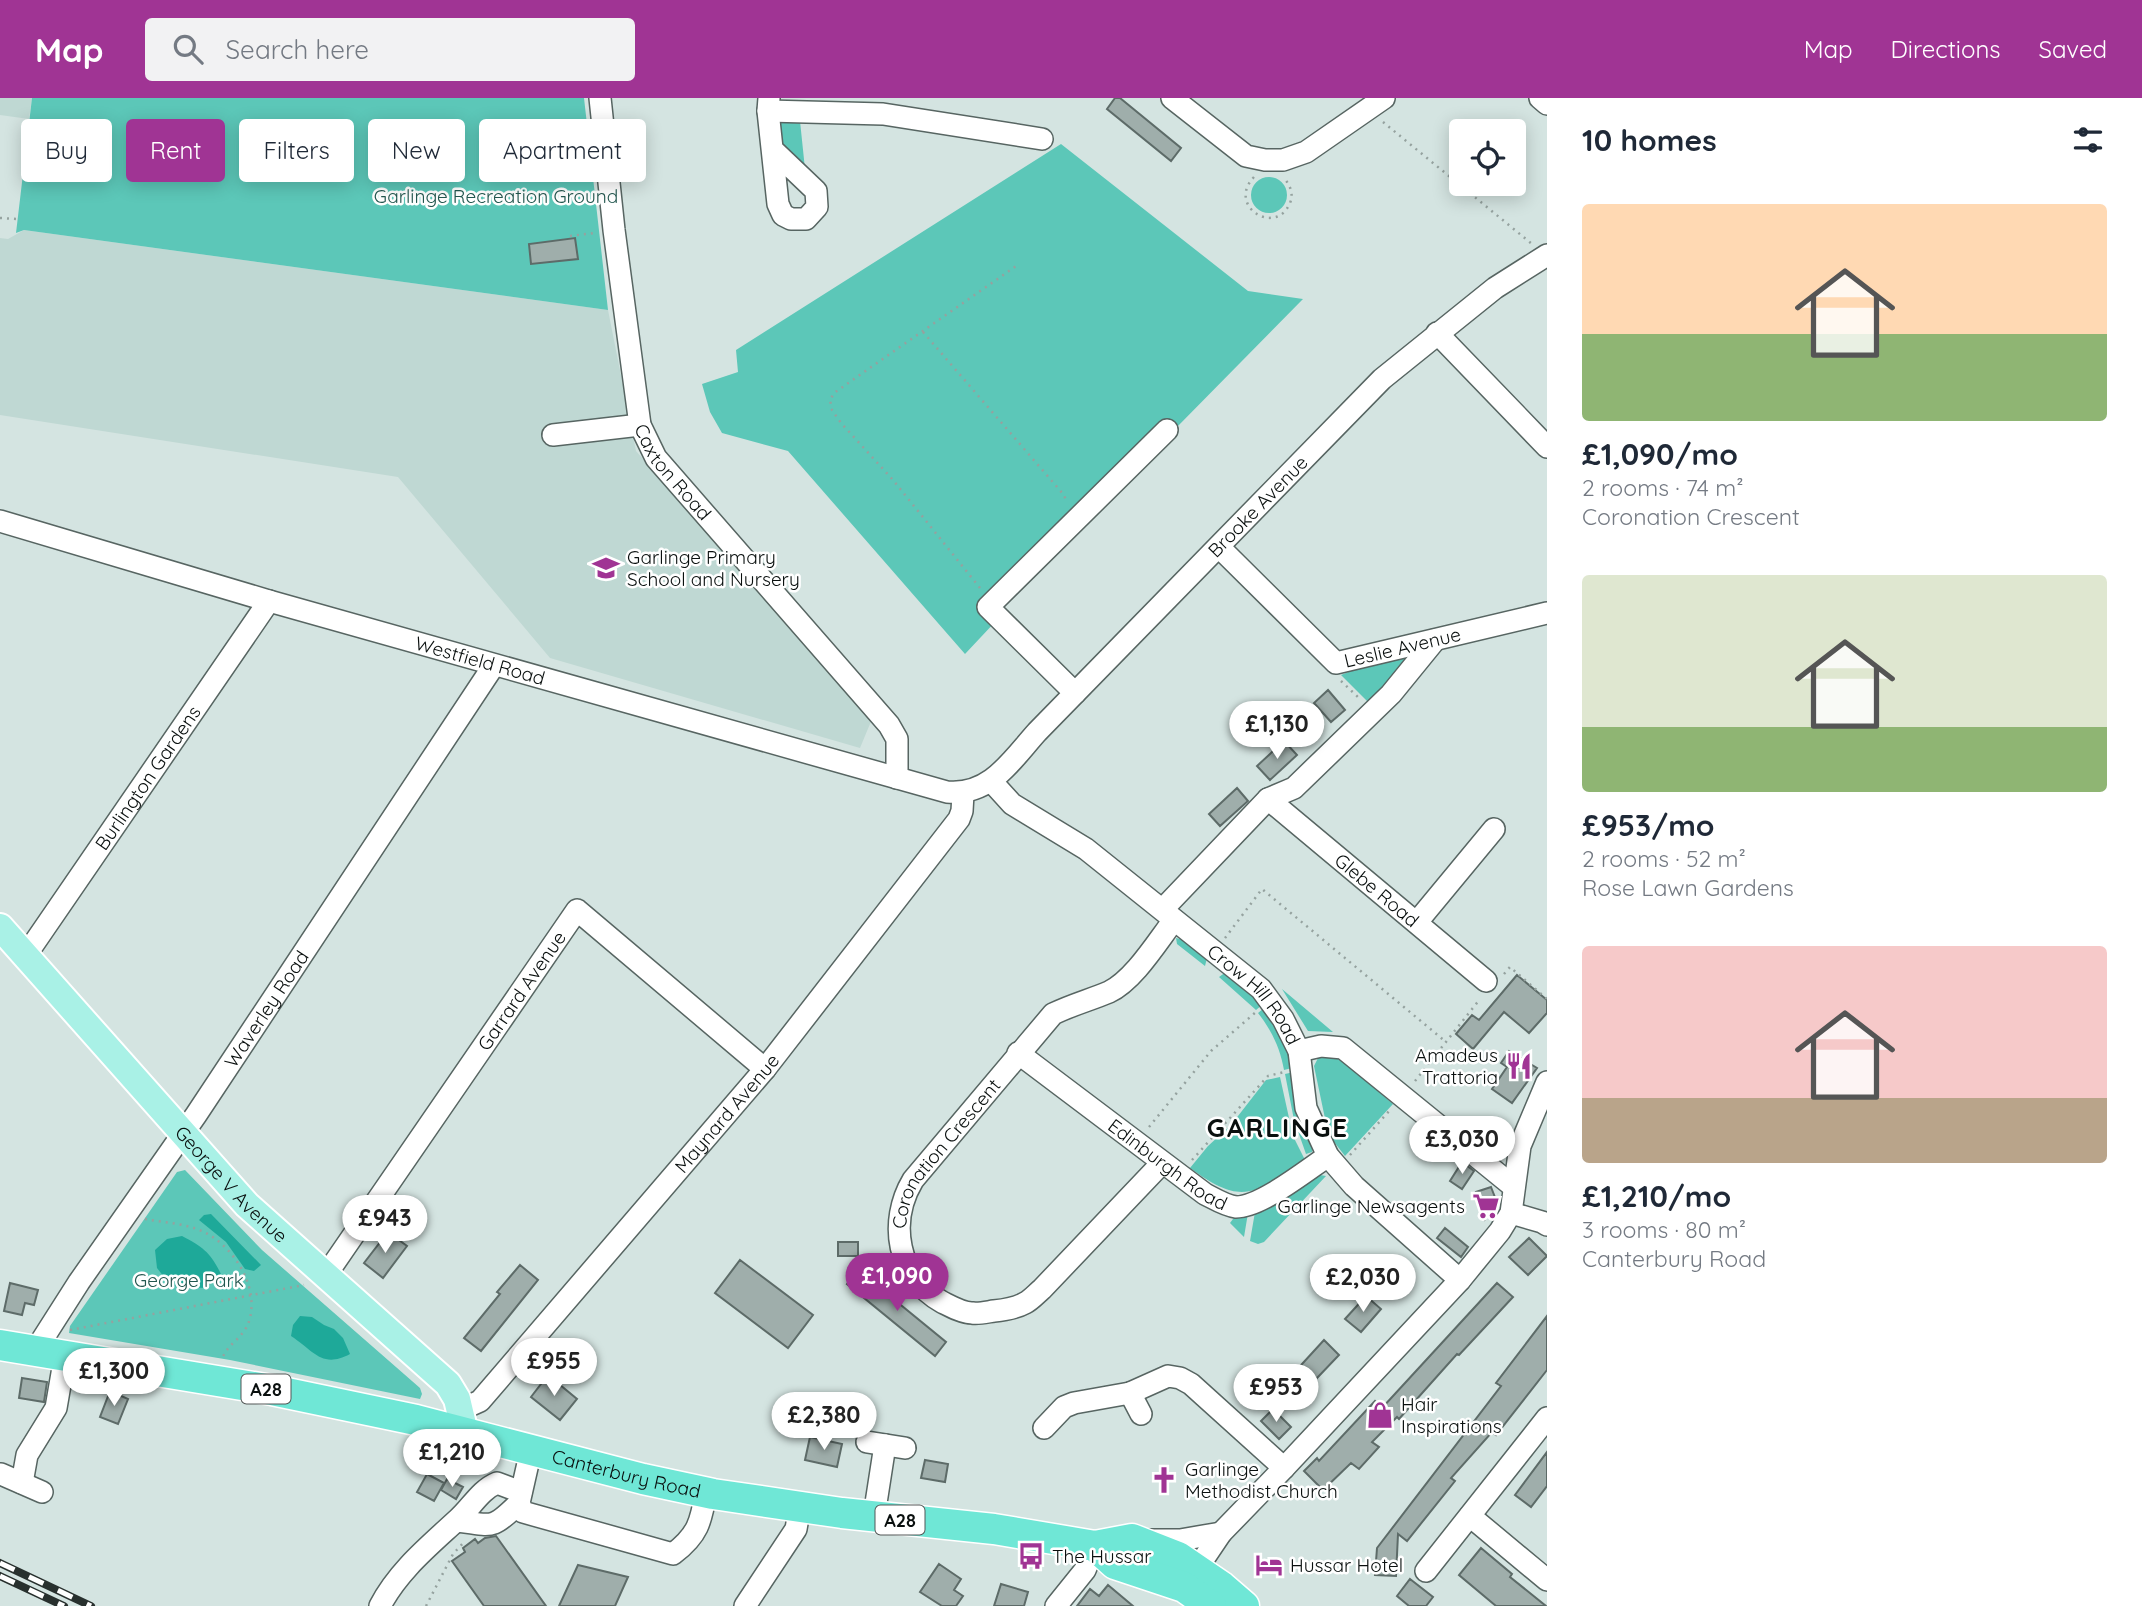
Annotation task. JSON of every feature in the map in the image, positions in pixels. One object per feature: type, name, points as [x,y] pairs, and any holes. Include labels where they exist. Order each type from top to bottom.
[{"type":"highway","name":"Canterbury Road","points":[[0,1345],[35,1351],[64,1346],[416,1420],[462,1421],[531,1450],[642,1479],[706,1492],[1095,1546],[1132,1539],[1178,1557],[1190,1579],[1211,1606]]},
{"type":"highway","name":"Canterbury Road","points":[[1095,1546],[1115,1564],[1190,1579],[1244,1606]]},
{"type":"main road","name":"George V Avenue","points":[[0,927],[247,1205],[448,1384],[457,1399],[462,1421]]},
{"type":"street","name":"Caxton Road","points":[[600,98],[614,230],[640,425],[656,458],[889,725],[897,739],[897,778]]},
{"type":"street","points":[[1172,98],[1246,156],[1265,160],[1283,160],[1306,152],[1376,104]]},
{"type":"street","points":[[1540,98],[1547,104]]},
{"type":"street","points":[[774,151],[768,105],[883,114],[1042,139]]},
{"type":"street","name":"Brooke Avenue","points":[[992,782],[1075,693],[1382,379],[1437,332],[1542,251]]},
{"type":"street","points":[[1437,332],[1547,447]]},
{"type":"street","points":[[553,435],[640,425]]},
{"type":"street","points":[[1075,693],[988,607],[1167,430]]},
{"type":"street","name":"Westfield Road","points":[[0,521],[494,666],[947,792],[963,794]]},
{"type":"street","name":"Leslie Avenue","points":[[1219,547],[1336,663],[1547,613]]},
{"type":"street","name":"Burlington Gardens","points":[[26,955],[269,601]]},
{"type":"street","name":"Coronation Crescent","points":[[1170,1169],[1042,1289],[1024,1304],[1005,1310],[972,1314],[931,1296],[916,1283],[903,1253],[899,1220],[903,1197],[913,1180],[1018,1054],[1053,1014],[1072,1004],[1111,991],[1130,975],[1169,914],[1268,799],[1294,788],[1391,694],[1434,640]]},
{"type":"street","name":"Waverley Road","points":[[35,1351],[45,1332],[183,1133],[494,666]]},
{"type":"street","points":[[963,794],[992,782]]},
{"type":"street","name":"Crow Hill Road","points":[[992,782],[1012,804],[1086,849],[1261,989],[1283,1019],[1300,1060],[1321,1046],[1343,1048],[1514,1187]]},
{"type":"street","name":"Maynard Avenue","points":[[462,1421],[765,1069],[959,819],[963,794]]},
{"type":"street","name":"Glebe Road","points":[[1268,799],[1490,984]]},
{"type":"street","points":[[1417,922],[1494,829]]},
{"type":"street","name":"Garrard Avenue","points":[[326,1275],[577,910],[765,1069]]},
{"type":"street","name":"Edinburgh Road","points":[[1018,1054],[1205,1194],[1235,1207],[1254,1202],[1333,1161]]},
{"type":"street","points":[[1300,1060],[1306,1108],[1333,1161],[1354,1186],[1388,1218],[1460,1280]]},
{"type":"street","points":[[1190,1579],[1220,1532],[1284,1468],[1460,1280],[1500,1231],[1511,1213],[1520,1146],[1547,1082]]},
{"type":"street","points":[[1511,1213],[1547,1225]]},
{"type":"street","points":[[22,1483],[27,1455],[56,1408],[64,1346]]},
{"type":"street","points":[[1044,1428],[1064,1407],[1074,1403],[1130,1394],[1168,1376],[1180,1378],[1191,1384],[1284,1468]]},
{"type":"street","points":[[1130,1394],[1141,1414]]},
{"type":"street","points":[[1426,1571],[1547,1418]]},
{"type":"street","points":[[874,1516],[886,1445]]},
{"type":"street","points":[[531,1450],[520,1498],[521,1509],[527,1515],[673,1554],[686,1544],[701,1522],[706,1492]]},
{"type":"street","points":[[1,1474],[42,1492]]},
{"type":"street","points":[[380,1606],[415,1558],[457,1521],[488,1487],[497,1483],[520,1498]]},
{"type":"street","points":[[457,1521],[491,1525],[520,1498]]},
{"type":"street","points":[[745,1606],[796,1529],[800,1506]]},
{"type":"street","points":[[1470,1516],[1547,1580]]},
{"type":"street","points":[[1132,1539],[1180,1540],[1220,1532]]},
{"type":"street","points":[[1056,1606],[1085,1570],[1095,1546]]},
{"type":"path","points":[[1376,104],[1542,251]]},
{"type":"path","points":[[1256,176],[1247,187],[1247,202],[1256,214],[1270,218],[1284,212],[1292,199],[1289,184],[1278,174]]},
{"type":"path","points":[[0,218],[17,219]]},
{"type":"path","points":[[570,236],[614,230]]},
{"type":"path","points":[[988,607],[979,586],[832,410],[830,400],[834,393],[1019,264]]},
{"type":"path","points":[[922,331],[1064,495],[1067,503],[1065,511]]},
{"type":"path","points":[[1336,663],[1335,676],[1373,711]]},
{"type":"path","points":[[1214,952],[1262,888],[1446,1042]]},
{"type":"path","points":[[1333,1161],[1402,1097],[1490,984],[1510,967],[1547,999]]},
{"type":"path","points":[[1136,1143],[1211,1051],[1269,1001]]},
{"type":"path","points":[[1170,1169],[1269,1076],[1300,1060]]},
{"type":"path","points":[[125,1215],[194,1228],[214,1237],[229,1252],[251,1293],[248,1324],[242,1337],[224,1353],[221,1364]]},
{"type":"path","points":[[64,1346],[70,1330],[251,1293],[307,1285],[313,1279],[326,1275]]},
{"type":"path","points":[[426,1606],[453,1554],[479,1525]]},
{"type":"shaded area","points":[[0,98],[32,98],[29,119],[0,115]]},
{"type":"shaded area","name":"Garlinge Primary School and Nursery","points":[[24,230],[608,310],[636,451],[872,719],[860,748],[550,658],[398,477],[0,415],[0,238],[8,239]]},
{"type":"shaded area","points":[[211,1214],[261,1265],[254,1271],[245,1269],[226,1242],[199,1220],[204,1215]]},
{"type":"shaded area","points":[[182,1236],[205,1251],[221,1274],[205,1288],[171,1286],[157,1268],[155,1250],[167,1239]]},
{"type":"shaded area","points":[[300,1316],[312,1317],[334,1329],[343,1338],[350,1354],[332,1360],[312,1352],[291,1336],[293,1325]]},
{"type":"green space","name":"Garlinge Recreation Ground","points":[[32,98],[584,98],[586,119],[479,119],[479,182],[594,182],[608,310],[24,230],[16,233],[22,182],[112,182],[112,119],[30,119]]},
{"type":"green space","points":[[783,119],[800,121],[805,169],[783,143],[778,123]]},
{"type":"green space","points":[[1061,144],[1248,291],[1303,299],[1176,428],[980,602],[996,621],[965,654],[788,451],[722,433],[710,412],[702,384],[738,372],[736,350]]},
{"type":"green space","points":[[1269,177],[1282,182],[1287,195],[1282,208],[1269,213],[1256,208],[1251,195],[1256,182]]},
{"type":"green space","points":[[1411,654],[1370,704],[1341,675],[1379,660]]},
{"type":"green space","points":[[1176,938],[1184,940],[1207,958],[1205,966],[1177,944]]},
{"type":"green space","points":[[1226,972],[1262,1005],[1256,1010],[1219,977]]},
{"type":"green space","points":[[1282,989],[1333,1032],[1308,1031]]},
{"type":"green space","points":[[1264,1008],[1287,1046],[1292,1068],[1284,1070],[1275,1040],[1258,1013]]},
{"type":"green space","points":[[1319,1056],[1335,1057],[1346,1064],[1393,1104],[1345,1156],[1327,1128],[1314,1066]]},
{"type":"green space","points":[[1294,1072],[1304,1129],[1313,1148],[1312,1152],[1306,1154],[1294,1120],[1285,1074]]},
{"type":"green space","points":[[1280,1077],[1293,1136],[1305,1160],[1260,1188],[1236,1192],[1223,1188],[1190,1168],[1208,1146],[1231,1125],[1266,1080]]},
{"type":"green space","name":"George Park","points":[[185,1170],[262,1250],[420,1388],[420,1399],[230,1360],[69,1333],[70,1326],[177,1172]]},
{"type":"green space","points":[[1320,1175],[1326,1176],[1264,1242],[1258,1244],[1250,1241],[1255,1212]]},
{"type":"green space","points":[[1248,1213],[1244,1237],[1230,1223],[1236,1215]]},
{"type":"building","points":[[1115,98],[1120,98],[1181,148],[1171,161],[1107,109]]},
{"type":"building","points":[[575,238],[578,259],[531,264],[529,244]]},
{"type":"building","points":[[1328,690],[1345,710],[1331,722],[1314,703]]},
{"type":"building","points":[[1284,741],[1297,755],[1270,780],[1257,766]]},
{"type":"building","points":[[1237,788],[1248,801],[1220,826],[1209,814]]},
{"type":"building","points":[[1517,975],[1547,1000],[1547,1013],[1529,1033],[1504,1012],[1473,1049],[1456,1034],[1472,1015],[1479,1020]]},
{"type":"building","points":[[1509,1051],[1537,1068],[1512,1103],[1492,1089],[1507,1067],[1501,1063]]},
{"type":"building","points":[[1465,1121],[1499,1146],[1494,1154],[1461,1127]]},
{"type":"building","points":[[1462,1162],[1474,1171],[1462,1189],[1450,1181]]},
{"type":"building","name":"Garlinge Newsagents","points":[[1491,1187],[1496,1200],[1485,1219],[1476,1192]]},
{"type":"building","points":[[1445,1228],[1468,1247],[1461,1257],[1437,1238]]},
{"type":"building","points":[[388,1232],[407,1246],[383,1278],[364,1263]]},
{"type":"building","points":[[1529,1238],[1547,1256],[1528,1275],[1509,1257]]},
{"type":"building","points":[[838,1242],[858,1242],[858,1256],[838,1256]]},
{"type":"building","points":[[740,1260],[813,1315],[788,1348],[715,1293]]},
{"type":"building","points":[[520,1265],[538,1280],[481,1351],[464,1338]]},
{"type":"building","points":[[858,1270],[946,1342],[935,1356],[847,1284]]},
{"type":"building","points":[[10,1283],[38,1290],[34,1305],[25,1303],[22,1315],[4,1311]]},
{"type":"building","points":[[1497,1283],[1513,1297],[1399,1419],[1397,1417],[1372,1442],[1379,1447],[1359,1469],[1351,1463],[1323,1490],[1304,1471],[1317,1458],[1319,1461],[1375,1401],[1382,1408]]},
{"type":"building","points":[[1366,1296],[1381,1309],[1361,1332],[1345,1319]]},
{"type":"building","points":[[1547,1316],[1547,1370],[1496,1435],[1492,1432],[1451,1478],[1455,1481],[1407,1541],[1398,1534],[1396,1576],[1375,1575],[1377,1548],[1501,1386],[1496,1383]]},
{"type":"building","points":[[1324,1340],[1339,1355],[1296,1400],[1281,1387]]},
{"type":"building","points":[[548,1375],[577,1399],[560,1420],[531,1397]]},
{"type":"building","points":[[22,1378],[47,1382],[44,1402],[19,1398]]},
{"type":"building","points":[[110,1391],[128,1399],[118,1424],[100,1417]]},
{"type":"building","points":[[1273,1409],[1291,1427],[1279,1439],[1261,1421]]},
{"type":"building","points":[[810,1437],[842,1444],[837,1467],[805,1460]]},
{"type":"building","points":[[1547,1452],[1547,1486],[1531,1507],[1515,1495]]},
{"type":"building","points":[[925,1460],[948,1464],[945,1482],[921,1478]]},
{"type":"building","points":[[427,1474],[444,1483],[434,1501],[417,1492]]},
{"type":"building","points":[[447,1479],[463,1487],[456,1499],[441,1490]]},
{"type":"building","points":[[496,1536],[546,1606],[484,1606],[452,1561],[465,1552],[463,1548],[475,1539],[478,1543],[485,1538]]},
{"type":"building","points":[[1481,1548],[1512,1574],[1510,1577],[1546,1606],[1496,1606],[1459,1575]]},
{"type":"building","points":[[939,1564],[961,1579],[954,1590],[963,1596],[956,1606],[942,1606],[920,1592]]},
{"type":"building","points":[[578,1565],[628,1577],[615,1606],[559,1606]]},
{"type":"building","points":[[1410,1579],[1433,1597],[1426,1606],[1409,1606],[1397,1596]]},
{"type":"building","points":[[1001,1584],[1028,1592],[1024,1606],[994,1606]]},
{"type":"building","points":[[1108,1585],[1133,1606],[1077,1606],[1090,1589],[1099,1596]]},
{"type":"railway","points":[[0,1563],[91,1606]]},
{"type":"railway","points":[[0,1576],[64,1606]]},
{"type":"place","name":"Garlinge Primary School and Nursery","points":[[606,568]]},
{"type":"place","name":"Amadeus Trattoria","points":[[1519,1066]]},
{"type":"place","name":"Garlinge Newsagents","points":[[1486,1206]]},
{"type":"place","name":"Hair Inspirations","points":[[1380,1415]]},
{"type":"place","name":"Garlinge Methodist Church","points":[[1164,1480]]},
{"type":"place","name":"The Hussar","points":[[1031,1556]]},
{"type":"place","name":"Hussar Hotel","points":[[1269,1565]]},
{"type":"district","name":"GARLINGE","points":[[1278,1127]]}]
